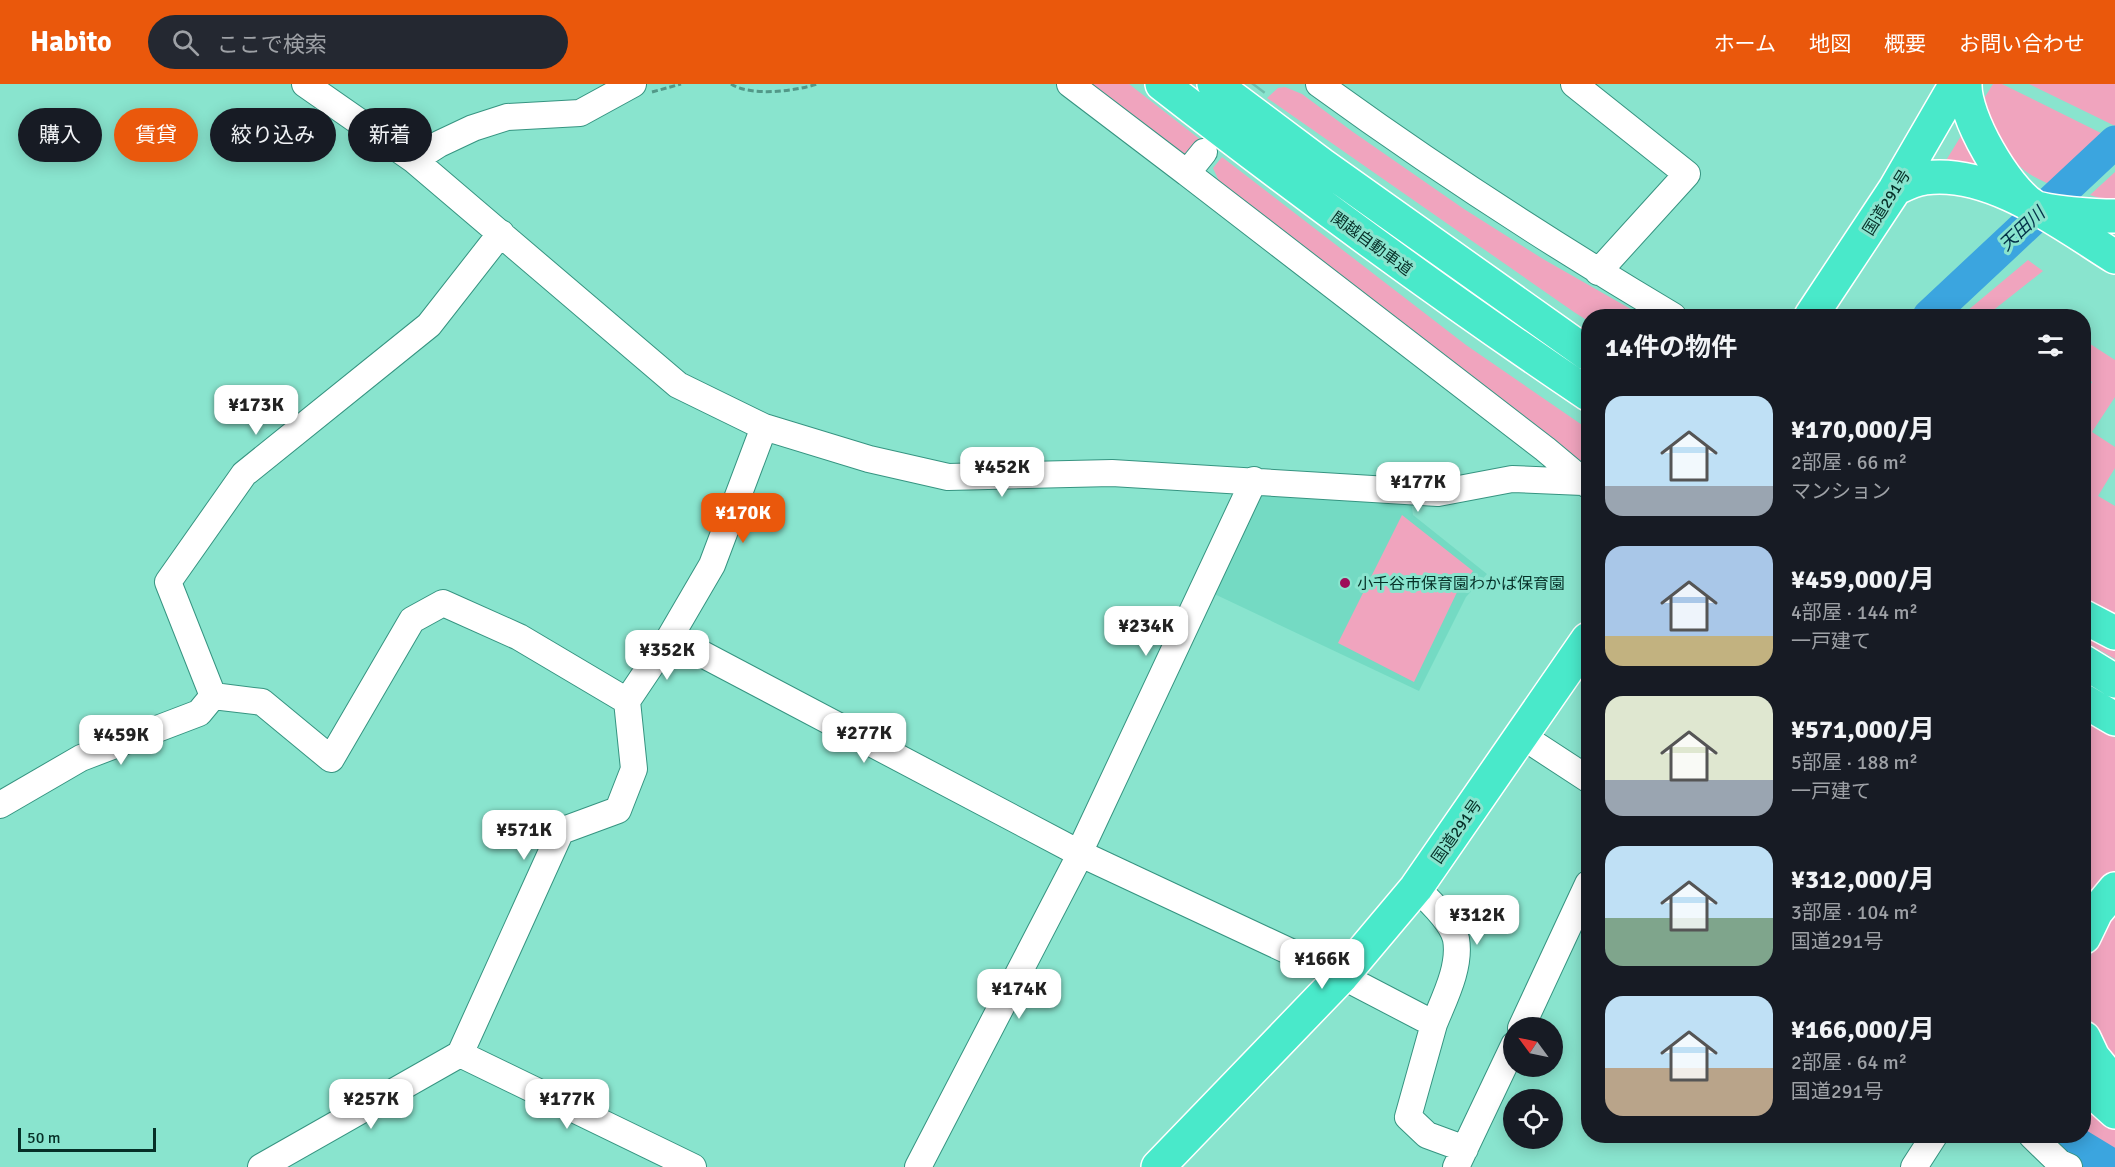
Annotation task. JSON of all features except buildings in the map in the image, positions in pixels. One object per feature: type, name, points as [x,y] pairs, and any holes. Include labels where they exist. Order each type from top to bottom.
[{"type":"highway","name":"関越自動車道","points":[[1162,84],[1302,192],[1581,389]]},
{"type":"highway","name":"関越自動車道","points":[[1214,84],[1446,255],[1581,349]]},
{"type":"highway","name":"国道291号","points":[[1816,309],[1895,189],[1956,84]]},
{"type":"highway","points":[[1965,84],[1968,108],[1993,157],[2012,186],[2035,208],[2115,216]]},
{"type":"highway","points":[[1895,189],[1924,178],[1958,179],[1996,189],[2035,208],[2115,257]]},
{"type":"highway","points":[[1446,255],[1581,341]]},
{"type":"highway","points":[[1425,281],[1496,339],[1581,398]]},
{"type":"highway","points":[[2091,621],[2115,633]]},
{"type":"highway","name":"国道291号","points":[[1158,1167],[1342,976],[1416,888],[1581,649]]},
{"type":"highway","points":[[2091,666],[2115,681]]},
{"type":"highway","points":[[2091,705],[2115,719]]},
{"type":"highway","points":[[2091,922],[2096,912],[2115,889]]},
{"type":"highway","points":[[2091,1053],[2115,1084]]},
{"type":"highway","points":[[2091,1090],[2115,1112]]},
{"type":"street","points":[[305,84],[348,114]]},
{"type":"street","points":[[432,148],[473,128],[507,117],[580,113],[633,84]]},
{"type":"street","points":[[1070,84],[1581,479]]},
{"type":"street","points":[[1319,84],[1391,136],[1598,272],[1661,309]]},
{"type":"street","points":[[1575,84],[1687,174],[1598,272]]},
{"type":"street","points":[[1187,173],[1204,153]]},
{"type":"street","points":[[416,162],[678,385],[764,427],[868,459],[948,477],[1112,473],[1438,493],[1512,479],[1581,483]]},
{"type":"street","points":[[213,696],[168,582],[244,474],[429,325],[501,233]]},
{"type":"street","points":[[261,1167],[460,1054],[561,831],[618,810],[634,769],[627,701],[670,638],[712,565],[764,427]]},
{"type":"street","points":[[918,1167],[1080,853],[1254,480]]},
{"type":"street","points":[[213,696],[262,702],[331,759],[412,620],[443,603],[519,637],[627,701]]},
{"type":"street","points":[[670,638],[1080,853],[1342,976],[1434,1024]]},
{"type":"street","points":[[0,805],[81,758],[199,713],[213,696]]},
{"type":"street","points":[[1521,736],[1581,775]]},
{"type":"street","points":[[1416,888],[1438,908],[1456,938],[1455,972],[1434,1024],[1408,1117],[1426,1136],[1461,1158],[1503,1068]]},
{"type":"street","points":[[1526,1017],[1581,899]]},
{"type":"street","points":[[460,1054],[693,1167]]},
{"type":"street","points":[[1914,1167],[1929,1143]]},
{"type":"street","points":[[2040,1143],[2060,1162],[2069,1167]]},
{"type":"path","points":[[731,84],[736,87],[766,92],[817,84]]},
{"type":"shaded area","points":[[1086,84],[1129,84],[1206,144],[1189,159]]},
{"type":"shaded area","points":[[1993,84],[2002,84],[2113,139],[2059,188],[2045,182],[2028,173],[2010,157],[1978,108]]},
{"type":"shaded area","points":[[2029,84],[2115,84],[2115,126]]},
{"type":"shaded area","points":[[1285,87],[1302,94],[1464,209],[1543,259],[1631,309],[1581,309],[1581,316],[1267,98],[1278,88]]},
{"type":"shaded area","points":[[1964,131],[1987,173],[1942,167]]},
{"type":"shaded area","points":[[1222,157],[1466,345],[1581,424],[1581,463],[1222,188],[1213,168]]},
{"type":"shaded area","points":[[2115,172],[2115,203],[2090,195]]},
{"type":"shaded area","points":[[2028,260],[2043,271],[1995,309],[1969,309]]},
{"type":"shaded area","points":[[2091,345],[2115,360],[2115,397],[2092,432],[2115,447],[2115,468],[2098,496],[2115,506],[2115,620],[2091,608]]},
{"type":"shaded area","name":"小千谷市保育園わかば保育園","points":[[1258,490],[1411,501],[1413,515],[1487,574],[1466,597],[1419,691],[1208,591]]},
{"type":"shaded area","points":[[1402,515],[1473,571],[1459,588],[1414,682],[1338,643]]},
{"type":"shaded area","points":[[2091,636],[2115,649],[2115,659],[2091,645]]},
{"type":"shaded area","points":[[2091,724],[2115,738],[2115,871],[2091,897]]},
{"type":"shaded area","points":[[2115,910],[2115,1063],[2091,1019],[2091,957],[2106,923]]},
{"type":"shaded area","points":[[2091,1109],[2115,1127],[2115,1162],[2084,1143],[2091,1143]]},
{"type":"waterway","name":"天田川","points":[[1936,309],[2115,142]]},
{"type":"waterway","points":[[2076,1143],[2115,1167]]},
{"type":"tunnel","points":[[1230,117],[1255,84]]},
{"type":"place","name":"小千谷市保育園わかば保育園","points":[[1345,583]]}]
